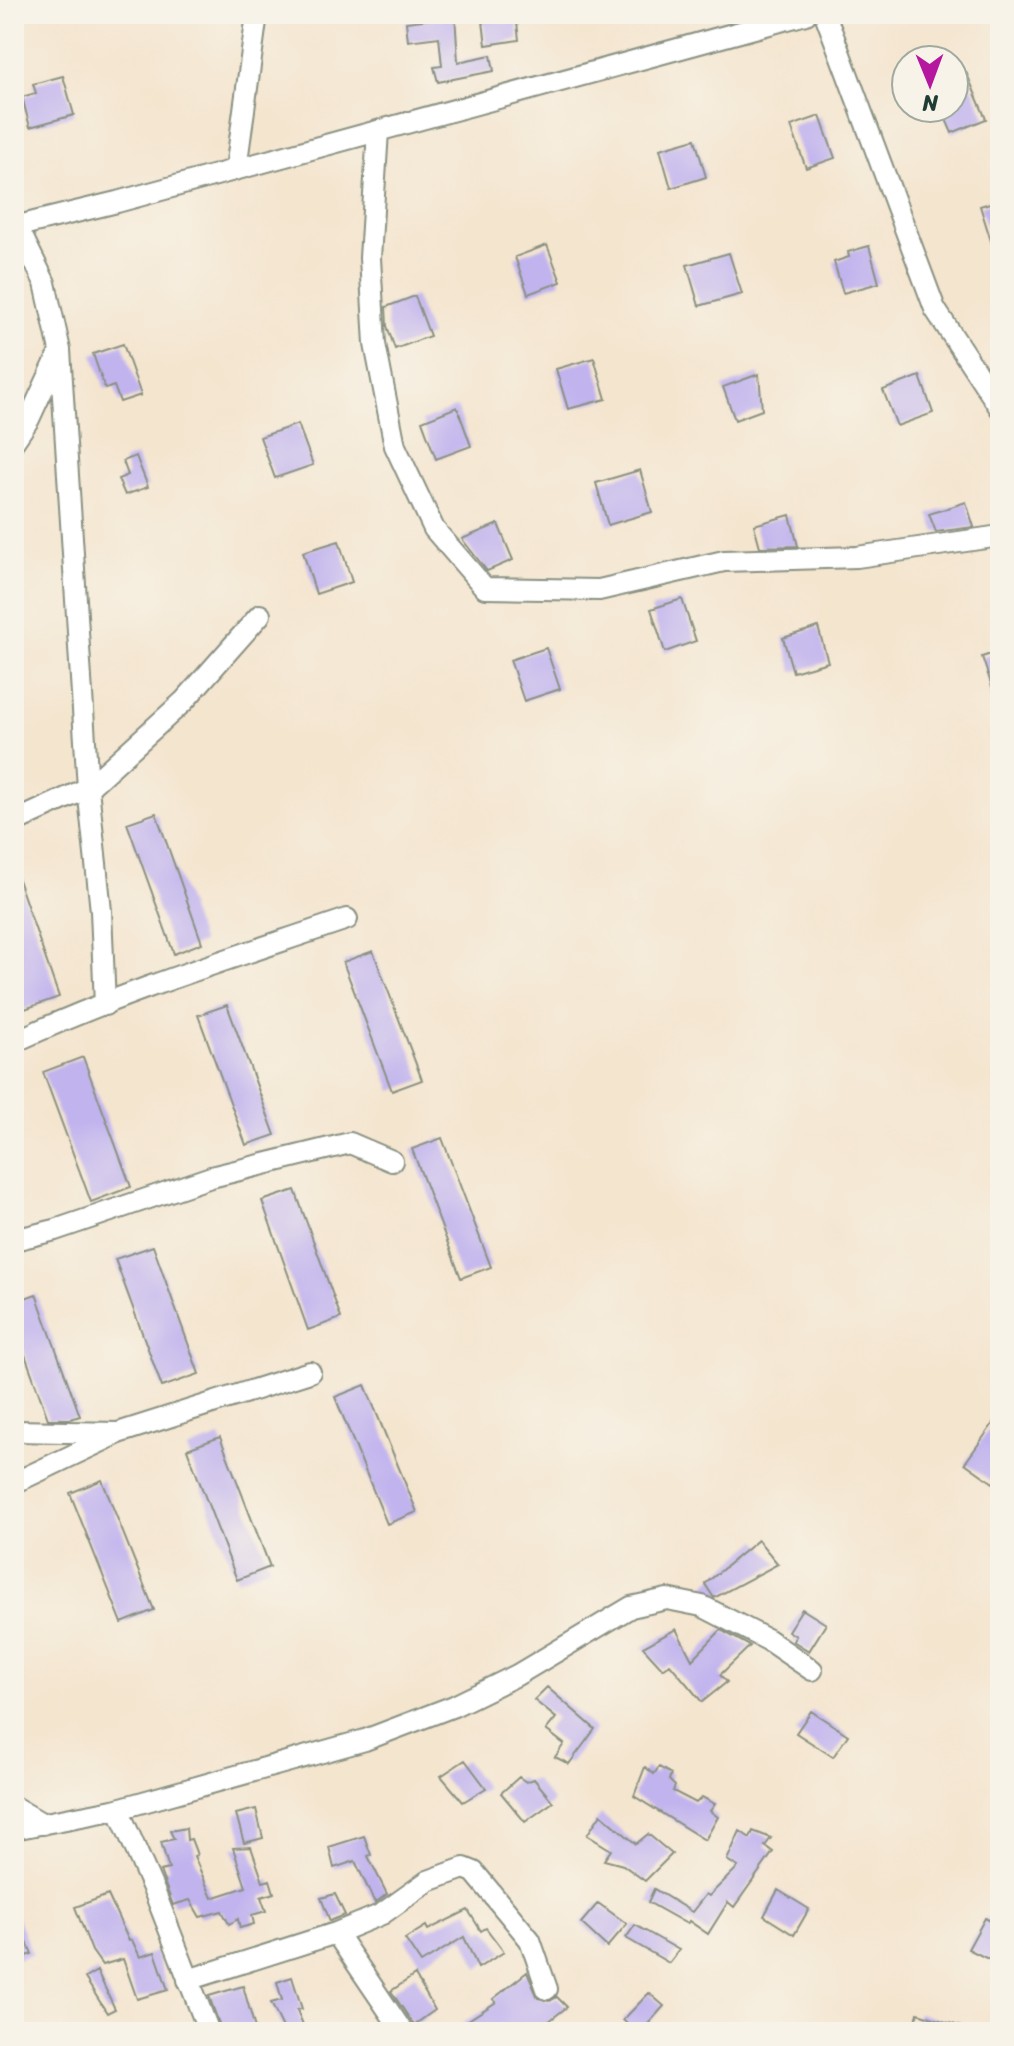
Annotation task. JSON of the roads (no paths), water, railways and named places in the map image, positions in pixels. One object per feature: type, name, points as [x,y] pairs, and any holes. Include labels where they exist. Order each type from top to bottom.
[{"type":"street","points":[[105,1005],[101,911],[88,788],[60,350],[45,283],[15,224],[236,169],[806,14]]},
{"type":"street","points":[[825,14],[935,309],[999,406]]},
{"type":"street","points":[[236,169],[255,17]]},
{"type":"street","points":[[378,131],[370,258],[375,344],[395,446],[434,529],[485,588],[599,590],[724,561],[857,557],[1000,536]]},
{"type":"street","points":[[14,441],[29,419],[60,350]]},
{"type":"street","points":[[14,822],[88,788],[184,701],[260,615]]},
{"type":"street","points":[[14,1042],[105,1005],[347,919]]},
{"type":"street","points":[[14,1240],[55,1230],[211,1177],[350,1143],[392,1161]]},
{"type":"street","points":[[14,1483],[118,1433],[310,1372]]},
{"type":"street","points":[[14,1431],[118,1433]]},
{"type":"street","points":[[14,1829],[118,1809],[365,1740],[454,1706],[517,1675],[631,1607],[667,1599],[702,1606],[768,1640],[812,1670]]},
{"type":"street","points":[[14,1807],[43,1824]]},
{"type":"street","points":[[118,1809],[155,1893],[209,2032]]},
{"type":"street","points":[[188,1980],[336,1933],[382,1914],[428,1881],[464,1868],[474,1872],[530,1940],[547,1989]]},
{"type":"street","points":[[336,1933],[403,2032]]}]
